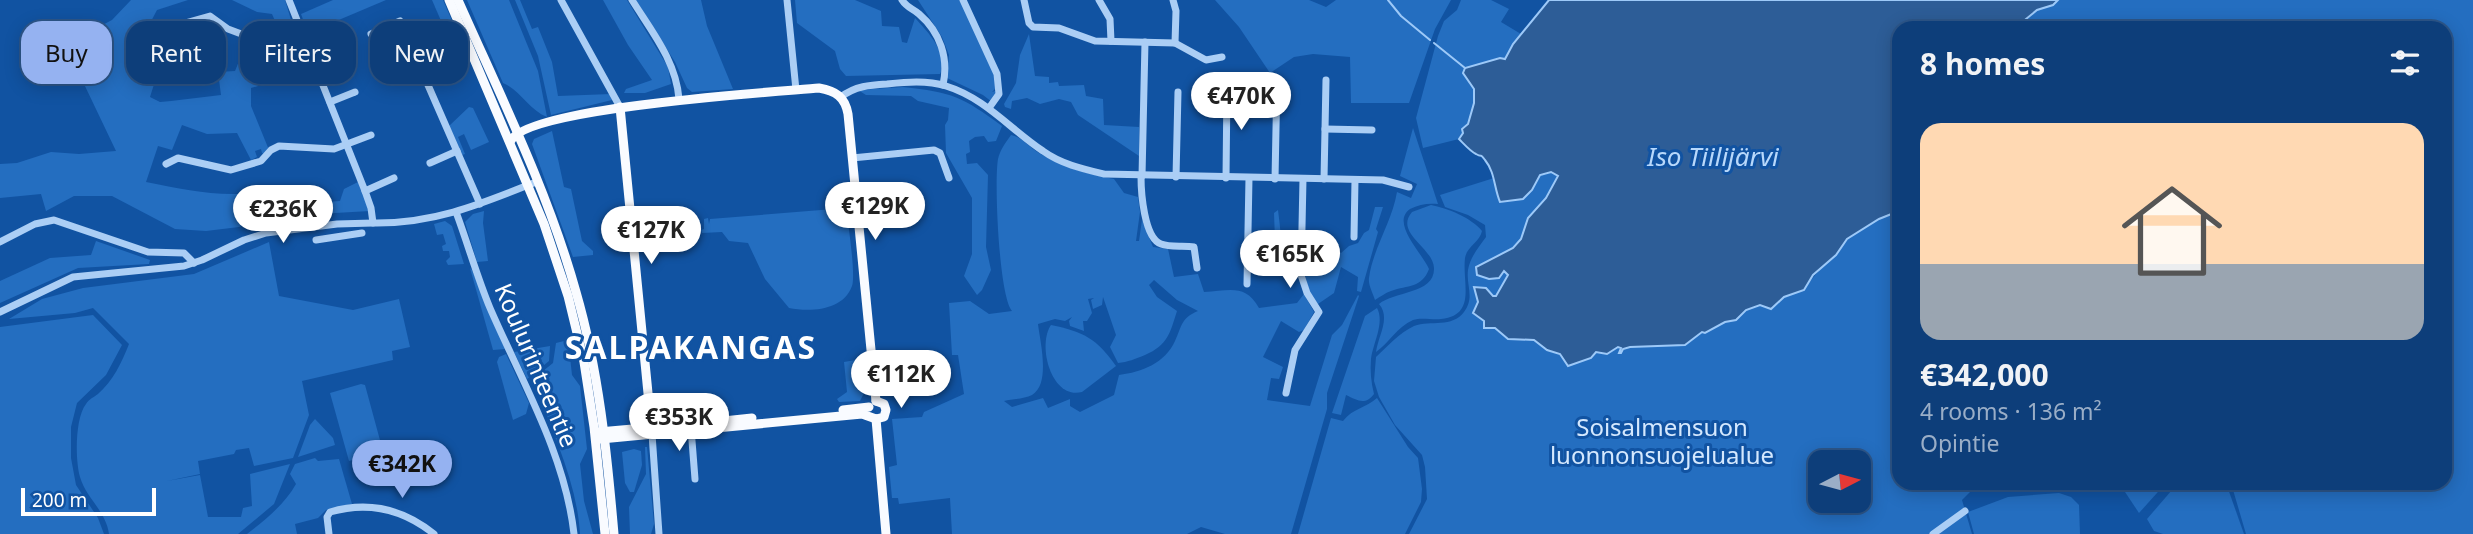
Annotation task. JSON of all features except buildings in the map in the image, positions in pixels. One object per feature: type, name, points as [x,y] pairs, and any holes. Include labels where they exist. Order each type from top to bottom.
[{"type":"main road","points":[[449,0],[566,257],[577,293],[593,361],[605,534]]},
{"type":"main road","points":[[458,0],[513,139]]},
{"type":"main road","points":[[513,139],[574,117],[679,99],[824,89],[841,97],[847,110],[852,158],[886,534]]},
{"type":"main road","points":[[620,107],[651,431]]},
{"type":"main road","points":[[600,436],[873,411]]},
{"type":"main road","points":[[600,436],[614,534]]},
{"type":"street","points":[[289,0],[297,21]]},
{"type":"street","points":[[561,0],[620,107]]},
{"type":"street","points":[[632,0],[670,60],[678,83],[679,99]]},
{"type":"street","points":[[787,0],[796,90]]},
{"type":"street","points":[[902,0],[908,9],[917,12],[942,45],[947,63],[943,85]]},
{"type":"street","points":[[963,0],[997,74],[999,93],[989,108]]},
{"type":"street","points":[[1024,0],[1030,26],[1059,27],[1089,40],[1175,43],[1206,60],[1222,57]]},
{"type":"street","points":[[1099,0],[1110,19],[1111,41]]},
{"type":"street","points":[[1173,0],[1176,11],[1175,43]]},
{"type":"street","points":[[192,21],[210,16],[216,21]]},
{"type":"street","points":[[1145,42],[1141,176],[1144,210],[1152,238],[1163,245],[1194,247],[1197,268]]},
{"type":"street","points":[[1275,178],[1277,78]]},
{"type":"street","points":[[1324,179],[1326,80]]},
{"type":"street","points":[[841,97],[852,89],[865,86],[905,82],[943,85],[974,97],[1044,152],[1060,161],[1104,174],[1392,181],[1409,187]]},
{"type":"street","points":[[322,84],[365,191],[373,223]]},
{"type":"street","points":[[428,84],[480,204]]},
{"type":"street","points":[[1226,178],[1227,85]]},
{"type":"street","points":[[330,102],[355,92]]},
{"type":"street","points":[[1176,177],[1178,92]]},
{"type":"street","points":[[1325,129],[1372,130]]},
{"type":"street","points":[[166,164],[178,158],[231,170],[260,161],[279,146],[334,149],[371,135]]},
{"type":"street","points":[[852,158],[934,150],[940,153],[949,178]]},
{"type":"street","points":[[430,163],[457,151]]},
{"type":"street","points":[[365,191],[394,178]]},
{"type":"street","points":[[1247,284],[1249,178]]},
{"type":"street","points":[[1286,393],[1295,350],[1319,312],[1307,293],[1301,275],[1303,179]]},
{"type":"street","points":[[1354,237],[1355,180]]},
{"type":"street","points":[[0,312],[73,277],[194,263],[258,235],[325,225],[421,220],[480,204],[532,183]]},
{"type":"street","name":"Koulurinteentie","points":[[456,212],[489,305],[521,374],[565,483],[575,534]]},
{"type":"street","points":[[0,242],[35,224],[54,220],[148,252],[184,253],[194,263]]},
{"type":"street","points":[[325,225],[326,239]]},
{"type":"street","points":[[316,240],[362,233]]},
{"type":"street","points":[[691,427],[695,479]]},
{"type":"street","points":[[651,431],[659,534]]},
{"type":"street","points":[[329,534],[327,517],[330,512],[357,506],[394,512],[410,518],[434,534]]},
{"type":"street","points":[[1933,534],[1965,511]]},
{"type":"green space","points":[[131,0],[188,0],[157,10],[151,21],[126,21],[126,84],[154,84],[150,97],[160,102],[221,95],[220,84],[226,84],[226,72],[235,71],[240,59],[240,84],[258,84],[251,88],[251,106],[269,150],[266,155],[261,149],[255,151],[257,157],[251,160],[237,133],[207,134],[182,125],[172,150],[158,146],[146,182],[226,194],[275,189],[278,200],[296,204],[340,201],[344,189],[358,182],[370,211],[265,217],[239,227],[206,231],[175,229],[112,196],[74,196],[46,211],[41,194],[0,198],[0,164],[17,163],[51,152],[79,154],[116,151],[84,84],[112,84],[112,20]]},
{"type":"green space","points":[[232,0],[285,0],[291,21],[275,21],[272,14],[257,12]]},
{"type":"green space","points":[[333,0],[386,0],[336,21],[304,21],[301,14]]},
{"type":"green space","points":[[432,0],[443,0],[452,21],[441,21]]},
{"type":"green space","points":[[467,0],[509,0],[538,71],[547,117],[503,83]]},
{"type":"green space","points":[[515,0],[520,0],[532,29],[538,27],[552,62],[558,96],[611,94],[612,100],[551,115],[538,56]]},
{"type":"green space","points":[[603,0],[627,0],[668,67],[671,84],[645,93],[624,93],[626,89],[652,80],[628,45]]},
{"type":"green space","points":[[636,0],[701,0],[707,26],[733,89],[692,92],[687,88],[675,62]]},
{"type":"green space","points":[[795,0],[855,0],[881,11],[882,26],[899,27],[902,42],[907,43],[915,18],[940,52],[943,67],[940,74],[846,76],[840,69],[835,51],[797,23]]},
{"type":"green space","points":[[918,0],[960,0],[997,81],[997,87],[992,92],[998,90],[992,102],[947,78],[949,55],[942,37]]},
{"type":"green space","points":[[1215,0],[1309,0],[1326,7],[1336,0],[1451,0],[1435,29],[1409,103],[1351,103],[1350,57],[1313,54],[1294,57],[1270,73],[1239,27]]},
{"type":"green space","points":[[1461,0],[1491,0],[1509,9],[1501,22],[1521,34],[1505,59],[1465,68],[1463,73],[1474,88],[1474,103],[1468,124],[1462,129],[1463,133],[1459,139],[1423,148],[1416,118],[1438,36],[1444,21],[1457,10]]},
{"type":"green space","points":[[2058,0],[2473,0],[2473,534],[2246,534],[2233,490],[2452,490],[2452,21],[2024,21],[2037,10],[2053,5]]},
{"type":"green space","points":[[1029,34],[1035,76],[1049,77],[1049,83],[1058,82],[1059,86],[1084,85],[1086,96],[1103,99],[1104,125],[1139,127],[1139,156],[1078,115],[1071,102],[1059,99],[1040,104],[1027,98],[1012,101],[1011,109],[1005,107],[1004,104],[1016,83],[1020,55]]},
{"type":"green space","points":[[903,87],[946,94],[977,108],[1002,126],[996,141],[988,142],[984,136],[969,141],[970,152],[966,154],[967,164],[977,163],[988,175],[986,247],[991,270],[977,295],[964,276],[972,254],[972,198],[946,153],[945,125],[949,108],[918,101],[911,96],[866,95],[858,90]]},
{"type":"green space","points":[[469,107],[473,108],[489,142],[471,150],[464,134],[458,137],[465,154],[462,155],[449,126]]},
{"type":"green space","points":[[1413,128],[1438,204],[1424,204],[1410,209],[1404,222],[1410,239],[1429,269],[1418,283],[1389,292],[1375,300],[1369,281],[1371,267],[1397,192],[1411,198],[1417,184],[1400,176]]},
{"type":"green space","points":[[552,131],[564,187],[571,189],[582,241],[593,251],[593,255],[573,257],[532,144],[534,139]]},
{"type":"green space","points":[[1011,135],[1066,166],[1114,179],[1124,193],[1138,197],[1140,212],[1136,241],[1139,241],[1142,220],[1153,247],[1168,249],[1174,277],[1198,274],[1204,292],[1236,290],[1248,295],[1259,308],[1297,303],[1304,294],[1314,312],[1304,330],[1299,332],[1281,321],[1263,357],[1283,367],[1279,379],[1271,378],[1267,400],[1310,406],[1332,335],[1342,325],[1359,296],[1327,393],[1327,409],[1291,534],[1225,534],[1201,527],[1187,534],[952,534],[950,498],[899,504],[898,498],[892,498],[889,467],[897,465],[892,419],[922,417],[924,412],[964,394],[958,355],[952,355],[949,303],[970,301],[989,314],[1012,311],[1001,262],[997,190],[998,159]],"holes":[[[1154,280],[1177,300],[1198,311],[1185,320],[1171,349],[1159,361],[1136,372],[1119,375],[1114,395],[1080,412],[1070,406],[1070,399],[1048,408],[1043,398],[1012,407],[1004,401],[1032,395],[1038,389],[1043,372],[1038,324],[1055,319],[1065,321],[1072,317],[1070,326],[1084,331],[1083,321],[1087,321],[1092,313],[1088,299],[1094,298],[1091,300],[1093,309],[1102,305],[1103,297],[1116,335],[1110,347],[1118,363],[1122,363],[1159,347],[1172,326],[1177,311],[1157,297],[1149,285]]]},
{"type":"green space","name":"Soisalmensuon luonnonsuojelualue","points":[[1551,172],[1558,176],[1546,197],[1528,218],[1521,239],[1513,248],[1476,267],[1504,270],[1508,275],[1497,295],[1493,296],[1486,288],[1492,325],[1519,340],[1596,352],[1619,347],[1679,345],[1747,308],[1761,305],[1772,308],[1783,298],[1803,290],[1844,240],[1877,218],[1892,213],[1892,490],[1972,490],[1962,500],[1972,534],[1409,534],[1427,499],[1425,467],[1422,455],[1395,425],[1379,397],[1374,381],[1376,357],[1414,326],[1454,320],[1467,307],[1470,296],[1469,265],[1486,237],[1485,225],[1468,215],[1445,207],[1440,195],[1494,178],[1511,199],[1532,190],[1540,175]]},
{"type":"green space","points":[[1431,205],[1459,214],[1482,231],[1465,258],[1464,305],[1452,316],[1416,319],[1407,323],[1376,352],[1384,321],[1379,304],[1421,287],[1433,276],[1432,260],[1408,227],[1412,212]]},
{"type":"green space","points":[[1375,207],[1383,207],[1361,292],[1357,291],[1358,277],[1341,267],[1334,293],[1318,304],[1310,294],[1303,267],[1323,266],[1327,254],[1333,250],[1341,253],[1358,243],[1369,230]]},
{"type":"green space","points":[[846,208],[852,286],[841,301],[825,308],[789,308],[765,279],[748,243],[729,241],[722,232],[702,233],[701,230],[704,229],[704,219],[708,218],[709,224],[710,219]]},
{"type":"green space","points":[[1278,210],[1281,236],[1278,255],[1275,261],[1259,260],[1258,249],[1275,240],[1274,213]]},
{"type":"green space","points":[[484,211],[488,261],[477,262],[465,222],[473,214]]},
{"type":"green space","points":[[445,221],[452,226],[464,264],[448,265],[446,261],[450,257],[449,251],[443,251],[442,246],[446,244],[443,234],[437,235],[434,224]]},
{"type":"green space","points":[[96,241],[150,260],[149,264],[78,268],[0,303],[0,281],[50,258],[91,255]]},
{"type":"green space","points":[[269,242],[279,296],[353,310],[399,299],[410,347],[392,351],[393,360],[302,381],[309,415],[293,458],[254,466],[249,448],[236,450],[234,454],[198,461],[200,474],[167,481],[200,475],[208,517],[241,517],[243,508],[252,506],[250,474],[290,464],[274,504],[238,534],[109,534],[104,518],[80,477],[78,429],[82,410],[113,377],[129,344],[93,308],[75,313],[9,319],[42,299],[83,288],[194,274]]},
{"type":"green space","points":[[470,268],[472,270],[505,349],[493,350]]},
{"type":"green space","points":[[1377,308],[1380,320],[1371,363],[1374,394],[1364,401],[1346,395],[1341,415],[1332,413],[1365,316]]},
{"type":"green space","points":[[93,315],[122,345],[106,375],[77,403],[71,427],[71,458],[76,485],[98,518],[104,534],[0,534],[0,327]]},
{"type":"green space","points":[[1051,325],[1072,330],[1088,338],[1102,349],[1116,366],[1082,392],[1071,392],[1062,388],[1055,380],[1046,357],[1047,334]]},
{"type":"green space","points":[[572,339],[572,375],[580,386],[587,449],[580,464],[584,501],[593,534],[580,534],[569,476],[535,383],[538,375],[553,363],[556,343]]},
{"type":"green space","points":[[550,346],[549,361],[527,379],[514,352]]},
{"type":"green space","points":[[506,354],[529,403],[526,414],[513,420],[497,362],[499,357]]},
{"type":"green space","points":[[861,359],[864,393],[860,401],[839,402],[837,399],[847,392],[844,362]]},
{"type":"green space","points":[[365,385],[387,466],[384,466],[380,453],[349,461],[330,393]]},
{"type":"green space","points":[[1377,398],[1418,458],[1421,502],[1405,534],[1298,534],[1331,418],[1343,421],[1351,413]]},
{"type":"green space","points":[[315,419],[333,438],[335,445],[298,457],[310,425]]},
{"type":"green space","points":[[645,447],[654,524],[651,534],[630,534],[629,507],[646,474]]},
{"type":"green space","points":[[634,449],[641,451],[642,465],[634,492],[630,492],[625,483],[622,452]]},
{"type":"green space","points":[[315,458],[318,461],[339,459],[352,504],[326,510],[318,518],[295,524],[297,534],[247,534],[274,511],[296,484],[290,474],[295,464]]},
{"type":"green space","points":[[2124,490],[2160,490],[2139,513]]},
{"type":"green space","points":[[2172,490],[2228,490],[2244,534],[2163,534],[2154,531],[2147,519]]},
{"type":"green space","points":[[2059,493],[2071,497],[2079,505],[2080,534],[1974,534],[1968,512],[2008,497]]},
{"type":"water","name":"Iso Tiilijärvi","points":[[1549,0],[2058,0],[2053,5],[2037,10],[2024,21],[1892,21],[1892,214],[1847,239],[1836,255],[1813,275],[1804,290],[1784,297],[1771,309],[1760,305],[1746,310],[1736,320],[1702,332],[1685,345],[1630,347],[1623,349],[1621,353],[1621,348],[1618,347],[1607,354],[1596,352],[1591,358],[1568,366],[1560,354],[1547,350],[1534,340],[1508,339],[1495,328],[1484,328],[1484,321],[1473,313],[1478,302],[1474,287],[1486,288],[1496,296],[1508,275],[1504,271],[1499,278],[1489,279],[1477,275],[1476,267],[1513,248],[1521,239],[1528,218],[1546,198],[1558,176],[1551,172],[1540,175],[1532,190],[1523,199],[1500,202],[1488,165],[1482,156],[1459,139],[1463,133],[1462,129],[1468,124],[1474,103],[1474,89],[1463,73],[1465,68],[1505,59],[1513,44]]},
{"type":"waterway","points":[[1388,0],[1401,16],[1430,40]]},
{"type":"waterway","points":[[1434,43],[1465,68]]},
{"type":"district","name":"SALPAKANGAS","points":[[691,346]]}]
